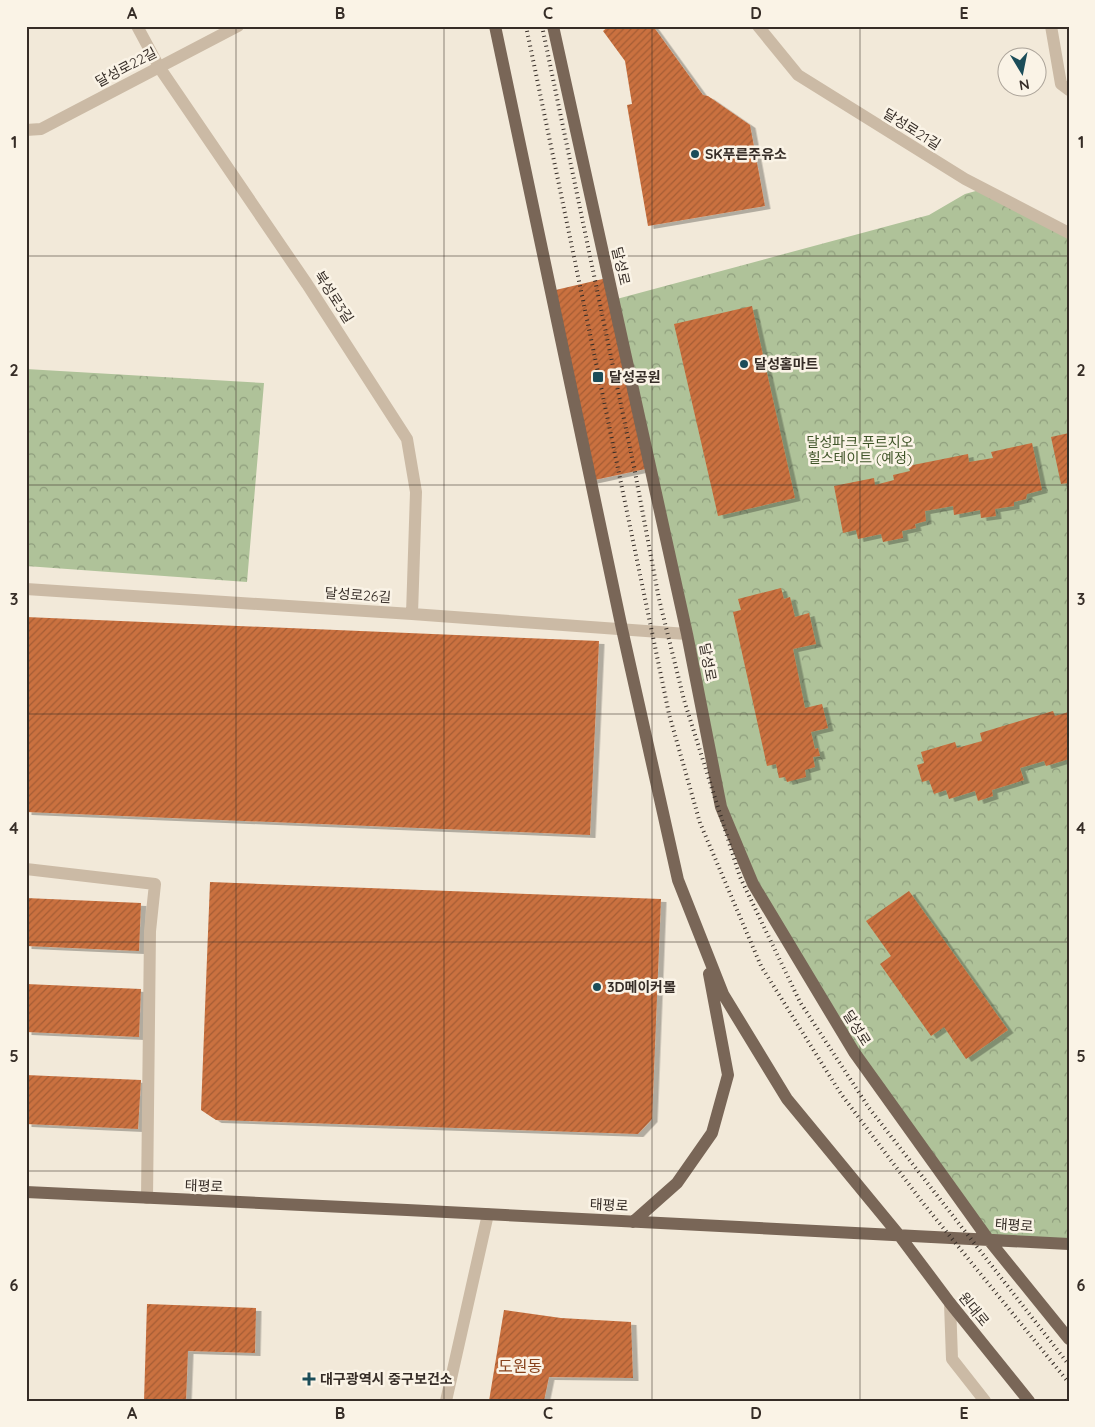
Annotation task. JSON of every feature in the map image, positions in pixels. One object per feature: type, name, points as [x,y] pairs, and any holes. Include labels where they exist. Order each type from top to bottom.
[{"type":"main road","points":[[495,26],[622,629],[678,880],[704,944],[728,1075],[712,1133],[677,1183],[632,1222]]},
{"type":"main road","name":"달성로","points":[[553,26],[688,634],[721,807],[753,884],[854,1052],[988,1239]]},
{"type":"main road","name":"원대로","points":[[704,944],[723,994],[787,1099],[899,1234],[950,1303],[1028,1401]]},
{"type":"main road","name":"태평로","points":[[26,1192],[899,1234],[1069,1244]]},
{"type":"main road","points":[[988,1239],[1069,1339]]},
{"type":"street","name":"북성로3길","points":[[137,26],[159,67],[308,284],[407,439],[416,492],[412,614]]},
{"type":"street","name":"달성로22길","points":[[26,130],[41,129],[238,26]]},
{"type":"street","points":[[558,50],[560,26]]},
{"type":"street","name":"달성로21길","points":[[758,26],[798,75],[965,179],[1069,234]]},
{"type":"street","points":[[1051,26],[1061,84],[1069,90]]},
{"type":"street","name":"달성로26길","points":[[26,589],[688,634]]},
{"type":"street","points":[[26,869],[155,884],[150,931],[147,1198]]},
{"type":"street","points":[[446,1401],[488,1214]]},
{"type":"street","points":[[950,1303],[952,1359],[985,1401]]},
{"type":"green space","name":"달성파크 푸르지오 힐스테이트 (예정)","points":[[983,189],[1069,233],[1069,1244],[988,1239],[854,1052],[753,884],[721,807],[613,300],[929,215],[965,194]]},
{"type":"green space","points":[[26,369],[264,383],[247,582],[26,566]]},
{"type":"building","points":[[609,26],[653,26],[703,95],[708,96],[750,125],[765,206],[648,226],[627,105],[632,104],[625,61],[603,31]]},
{"type":"building","points":[[607,278],[650,468],[590,481],[547,292]]},
{"type":"building","points":[[752,306],[795,498],[718,516],[674,324]]},
{"type":"building","points":[[1069,433],[1069,483],[1061,484],[1051,437]]},
{"type":"building","points":[[1032,443],[1042,490],[1027,494],[1026,499],[1014,502],[1014,506],[995,509],[996,516],[981,518],[980,510],[954,515],[953,506],[925,511],[926,521],[915,524],[916,528],[902,531],[903,538],[883,542],[881,534],[858,539],[856,530],[843,533],[834,486],[874,478],[875,485],[894,480],[893,475],[910,471],[908,466],[968,454],[969,462],[993,458],[991,452]]},
{"type":"building","points":[[781,588],[784,599],[790,597],[795,617],[809,613],[816,644],[793,649],[805,708],[822,704],[828,728],[811,732],[815,749],[818,748],[820,756],[813,757],[815,767],[805,770],[806,777],[787,782],[785,777],[779,778],[776,764],[767,766],[733,612],[741,610],[738,599]]},
{"type":"building","points":[[26,617],[599,641],[590,835],[26,812]]},
{"type":"building","points":[[1053,711],[1055,716],[1069,712],[1069,759],[1046,766],[1044,761],[1020,768],[1024,780],[992,790],[993,796],[978,801],[975,791],[949,799],[946,790],[934,794],[929,780],[922,782],[917,765],[924,763],[921,752],[955,742],[957,748],[982,741],[980,733]]},
{"type":"building","points":[[210,882],[661,899],[652,1119],[638,1134],[216,1120],[201,1110]]},
{"type":"building","points":[[909,891],[1008,1030],[966,1059],[944,1027],[931,1036],[880,964],[891,956],[866,921]]},
{"type":"building","points":[[26,898],[141,903],[139,951],[26,946]]},
{"type":"building","points":[[26,984],[141,989],[139,1037],[26,1032]]},
{"type":"building","points":[[26,1075],[141,1080],[138,1129],[26,1124]]},
{"type":"building","points":[[147,1304],[256,1308],[255,1353],[188,1351],[186,1401],[144,1401]]},
{"type":"building","points":[[504,1310],[561,1318],[631,1322],[633,1378],[549,1377],[544,1401],[489,1401]]},
{"type":"railway","points":[[526,26],[669,714],[700,823],[761,966],[841,1094],[923,1203],[1069,1383]]},
{"type":"railway","points":[[542,26],[635,472],[659,599],[684,700],[740,877],[800,1002],[869,1108],[1069,1365]]},
{"type":"place","name":"SK푸른주유소","points":[[695,154]]},
{"type":"place","name":"달성홈마트","points":[[744,364]]},
{"type":"place","name":"달성공원","points":[[598,377]]},
{"type":"place","name":"3D메이커몰","points":[[597,987]]},
{"type":"place","name":"대구광역시 중구보건소","points":[[309,1379]]},
{"type":"district","name":"도원동","points":[[520,1366]]}]
